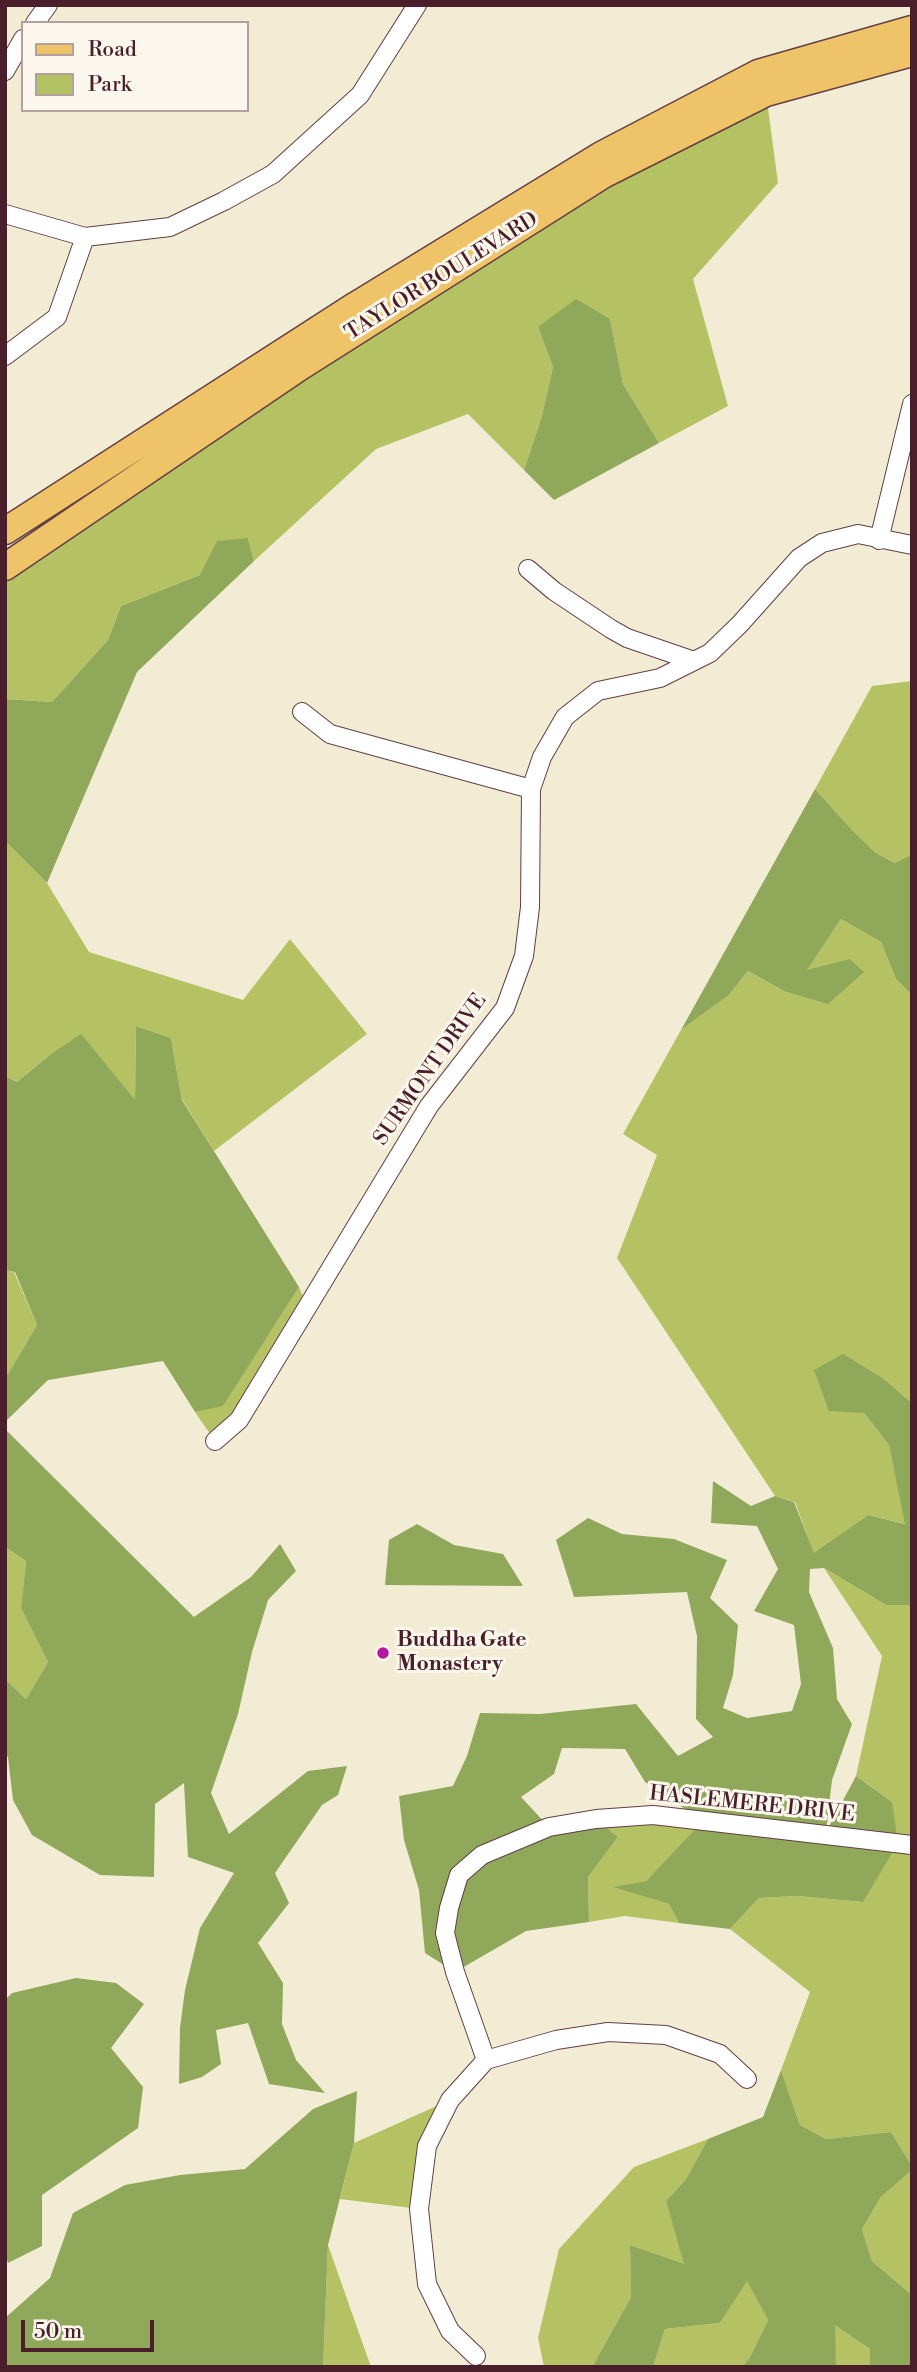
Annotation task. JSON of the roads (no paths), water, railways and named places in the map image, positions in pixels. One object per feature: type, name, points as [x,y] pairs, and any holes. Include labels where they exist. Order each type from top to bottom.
[{"type":"main road","name":"TAYLOR BOULEVARD","points":[[5,531],[356,305],[601,155],[758,72],[912,29]]},
{"type":"main road","name":"TAYLOR BOULEVARD","points":[[5,568],[300,367],[603,175],[766,93],[912,53]]},
{"type":"street","points":[[36,21],[48,5]]},
{"type":"street","points":[[5,214],[85,237],[170,227],[224,201],[273,174],[360,95],[417,5]]},
{"type":"street","points":[[5,71],[21,43]]},
{"type":"street","points":[[5,356],[57,317],[85,237]]},
{"type":"street","points":[[879,540],[912,404]]},
{"type":"street","name":"SURMONT DRIVE","points":[[215,1441],[239,1420],[429,1106],[505,1008],[524,956],[530,907],[531,789],[542,757],[565,717],[598,691],[660,678],[710,653],[799,558],[822,543],[858,534],[912,545]]},
{"type":"street","points":[[528,569],[554,591],[627,638],[694,661]]},
{"type":"street","points":[[302,712],[330,734],[531,789]]},
{"type":"street","name":"HASLEMERE DRIVE","points":[[486,2060],[455,1972],[445,1933],[459,1875],[482,1855],[549,1827],[596,1819],[653,1815],[912,1845]]},
{"type":"street","points":[[476,2356],[450,2331],[427,2284],[419,2209],[427,2146],[450,2100],[486,2060],[556,2040],[608,2032],[666,2035],[720,2054],[747,2079]]},
{"type":"place","name":"Buddha Gate Monastery","points":[[383,1653]]}]
